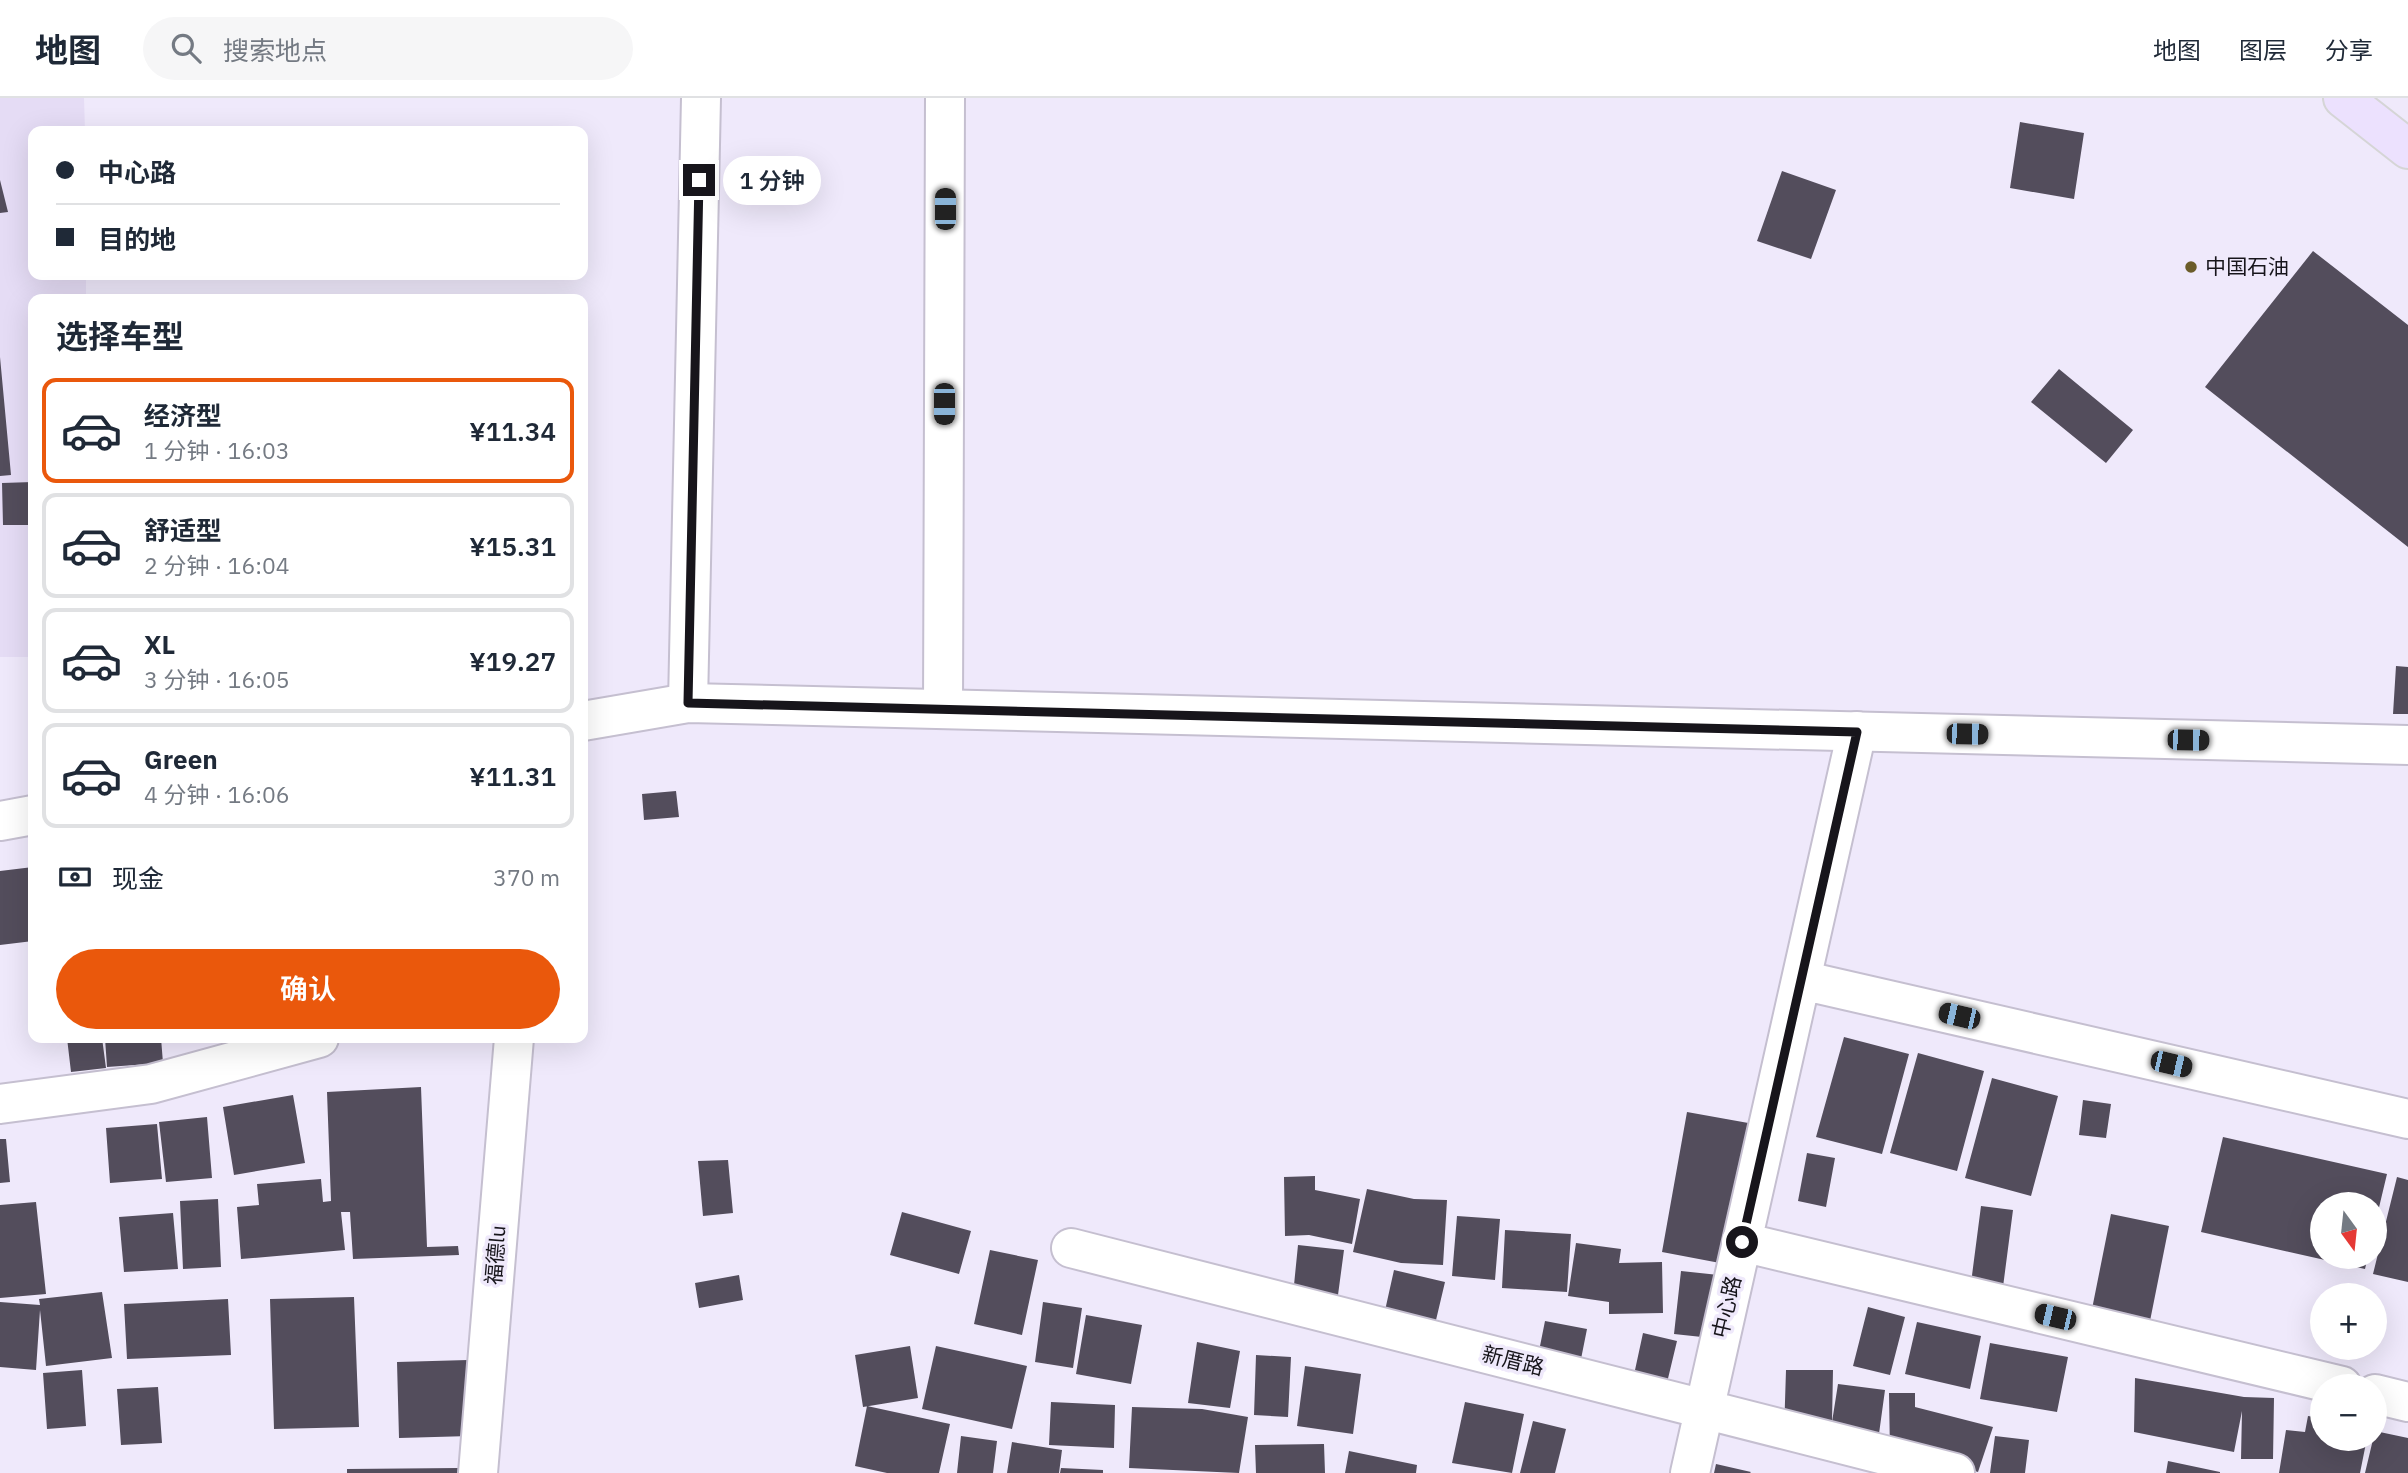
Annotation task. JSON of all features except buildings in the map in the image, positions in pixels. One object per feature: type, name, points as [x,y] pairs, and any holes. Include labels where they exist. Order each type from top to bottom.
[{"type":"main road","points":[[2343,98],[2408,149]]},
{"type":"street","points":[[688,703],[701,98]]},
{"type":"street","points":[[943,709],[945,98]]},
{"type":"street","points":[[588,720],[688,703],[2408,745]]},
{"type":"street","name":"中心路","points":[[1690,1473],[1857,732]]},
{"type":"street","points":[[0,821],[28,817]]},
{"type":"street","points":[[1801,980],[2408,1119]]},
{"type":"street","points":[[0,1104],[152,1084],[301,1043]]},
{"type":"street","name":"福德lu","points":[[478,1473],[513,1043]]},
{"type":"street","points":[[1742,1242],[2310,1378]]},
{"type":"street","name":"新厝路","points":[[1071,1248],[1955,1473]]},
{"type":"street","points":[[2387,1397],[2408,1402]]},
{"type":"shaded area","points":[[0,98],[84,98],[85,126],[28,126],[28,280],[86,280],[86,294],[28,294],[28,657],[0,657]]},
{"type":"place","name":"中国石油","points":[[2191,267]]},
{"type":"route","points":[[699,180],[688,703],[1857,732],[1742,1242]]}]
